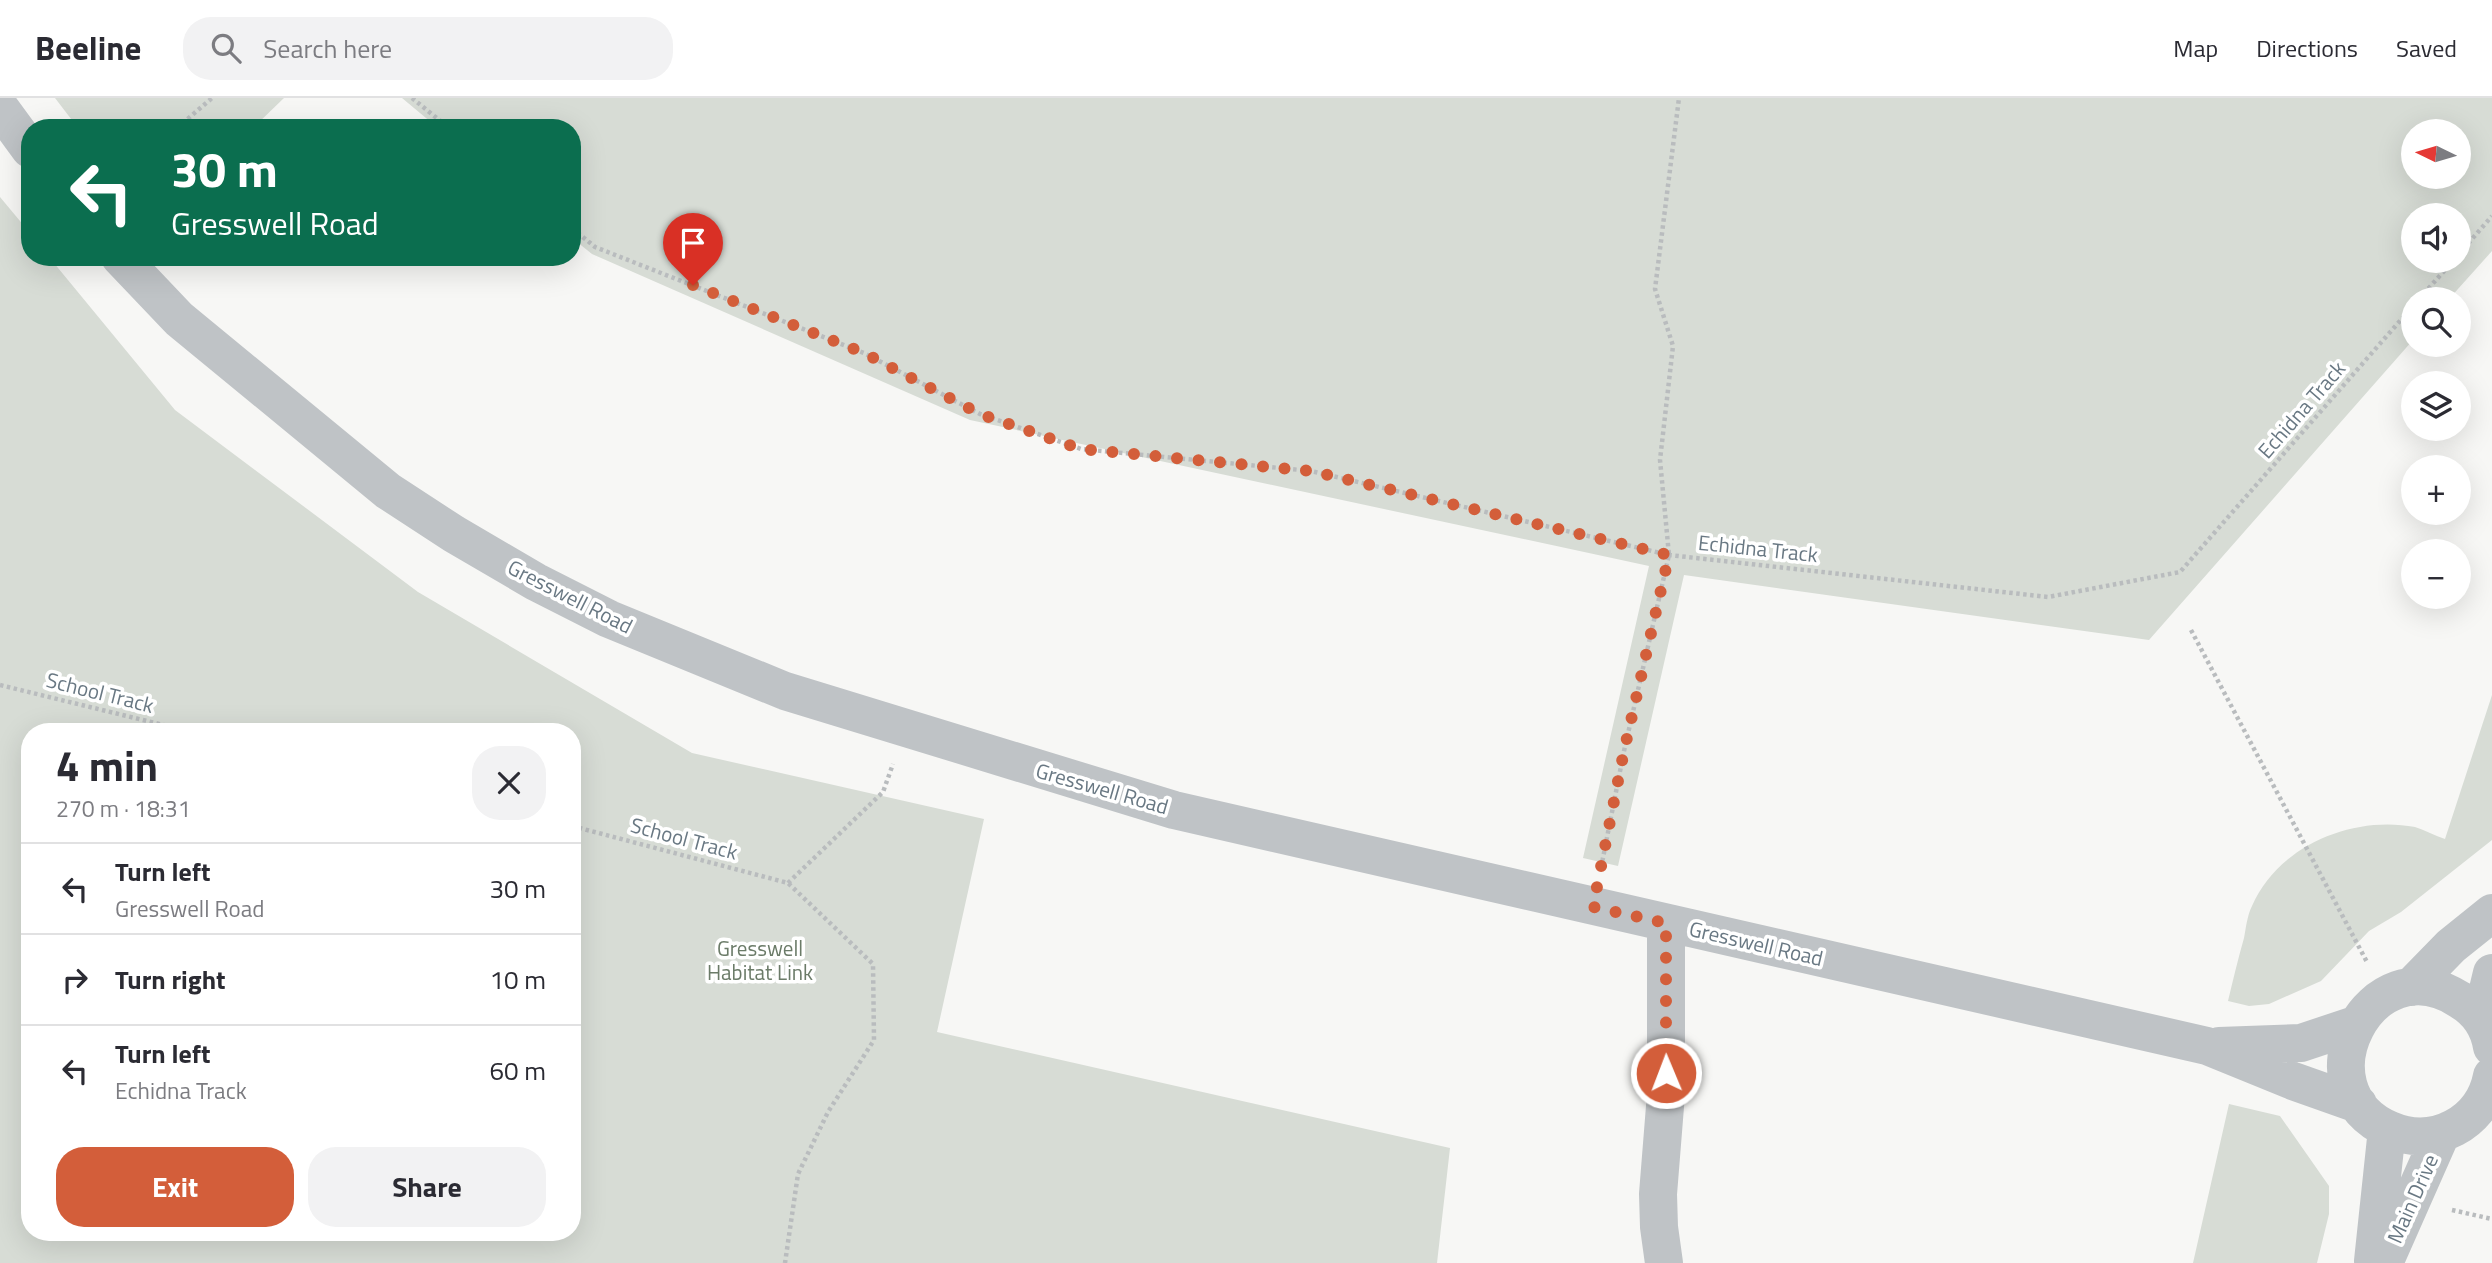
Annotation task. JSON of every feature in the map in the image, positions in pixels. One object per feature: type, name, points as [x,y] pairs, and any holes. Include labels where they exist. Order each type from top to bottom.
[{"type":"street","points":[[0,108],[21,137]]},
{"type":"street","name":"Gresswell Road","points":[[129,266],[179,319],[321,437],[388,491],[454,534],[536,582],[608,619],[785,691],[1174,810],[2207,1046],[2358,1104]]},
{"type":"street","points":[[2487,1097],[2467,1120],[2441,1134],[2405,1135],[2387,1129],[2371,1119],[2358,1104],[2349,1086],[2345,1066],[2347,1045],[2355,1026],[2368,1008],[2399,991],[2492,913]]},
{"type":"street","points":[[1664,1263],[1657,1194],[1666,1094],[1666,923]]},
{"type":"street","points":[[2489,1035],[2492,974]]},
{"type":"street","points":[[2399,991],[2431,988],[2451,993],[2468,1004],[2489,1035]]},
{"type":"street","name":"Gresswell Road","points":[[2207,1046],[2301,1042],[2355,1026]]},
{"type":"street","name":"Main Drive","points":[[2373,1263],[2387,1129]]},
{"type":"street","name":"Main Drive","points":[[2384,1263],[2441,1134]]},
{"type":"path","points":[[188,119],[212,98]]},
{"type":"path","points":[[412,98],[438,119]]},
{"type":"path","points":[[1593,907],[1624,751],[1669,555],[1660,460],[1673,346],[1654,289],[1679,98]]},
{"type":"path","points":[[2471,240],[2492,216]]},
{"type":"path","name":"Echidna Track","points":[[581,235],[595,247],[864,353],[980,414],[1081,449],[1311,471],[1669,555],[2048,597],[2180,572],[2401,320]]},
{"type":"path","points":[[2430,287],[2442,273]]},
{"type":"path","points":[[2191,630],[2363,956],[2399,991]]},
{"type":"path","name":"School Track","points":[[0,685],[155,723]]},
{"type":"path","points":[[785,1263],[798,1174],[828,1112],[874,1040],[873,964],[789,883],[883,792],[903,729]]},
{"type":"path","name":"School Track","points":[[581,828],[789,883]]},
{"type":"path","points":[[2451,1210],[2492,1219]]},
{"type":"green space","points":[[55,98],[284,98],[262,119],[71,119]]},
{"type":"green space","points":[[402,98],[2492,98],[2492,251],[2460,287],[2401,287],[2401,354],[2149,640],[1684,575],[1618,866],[1583,858],[1649,566],[970,420],[592,254],[581,245],[581,119],[427,119]]},
{"type":"green space","name":"Gresswell Habitat Link","points":[[0,197],[21,222],[21,266],[56,266],[175,410],[418,592],[692,753],[984,819],[937,1032],[1450,1148],[1437,1263],[0,1263]]},
{"type":"green space","points":[[2492,695],[2492,840],[2401,912],[2369,931],[2321,981],[2269,1004],[2249,1006],[2228,1001],[2252,906],[2264,885],[2298,851],[2343,831],[2391,824],[2415,827],[2445,839]]},
{"type":"green space","points":[[2229,1104],[2280,1116],[2329,1186],[2329,1214],[2317,1263],[2193,1263]]},
{"type":"route","points":[[693,285],[864,353],[980,414],[1081,449],[1311,471],[1669,555],[1624,751],[1593,907],[1666,923],[1666,1073]]}]
